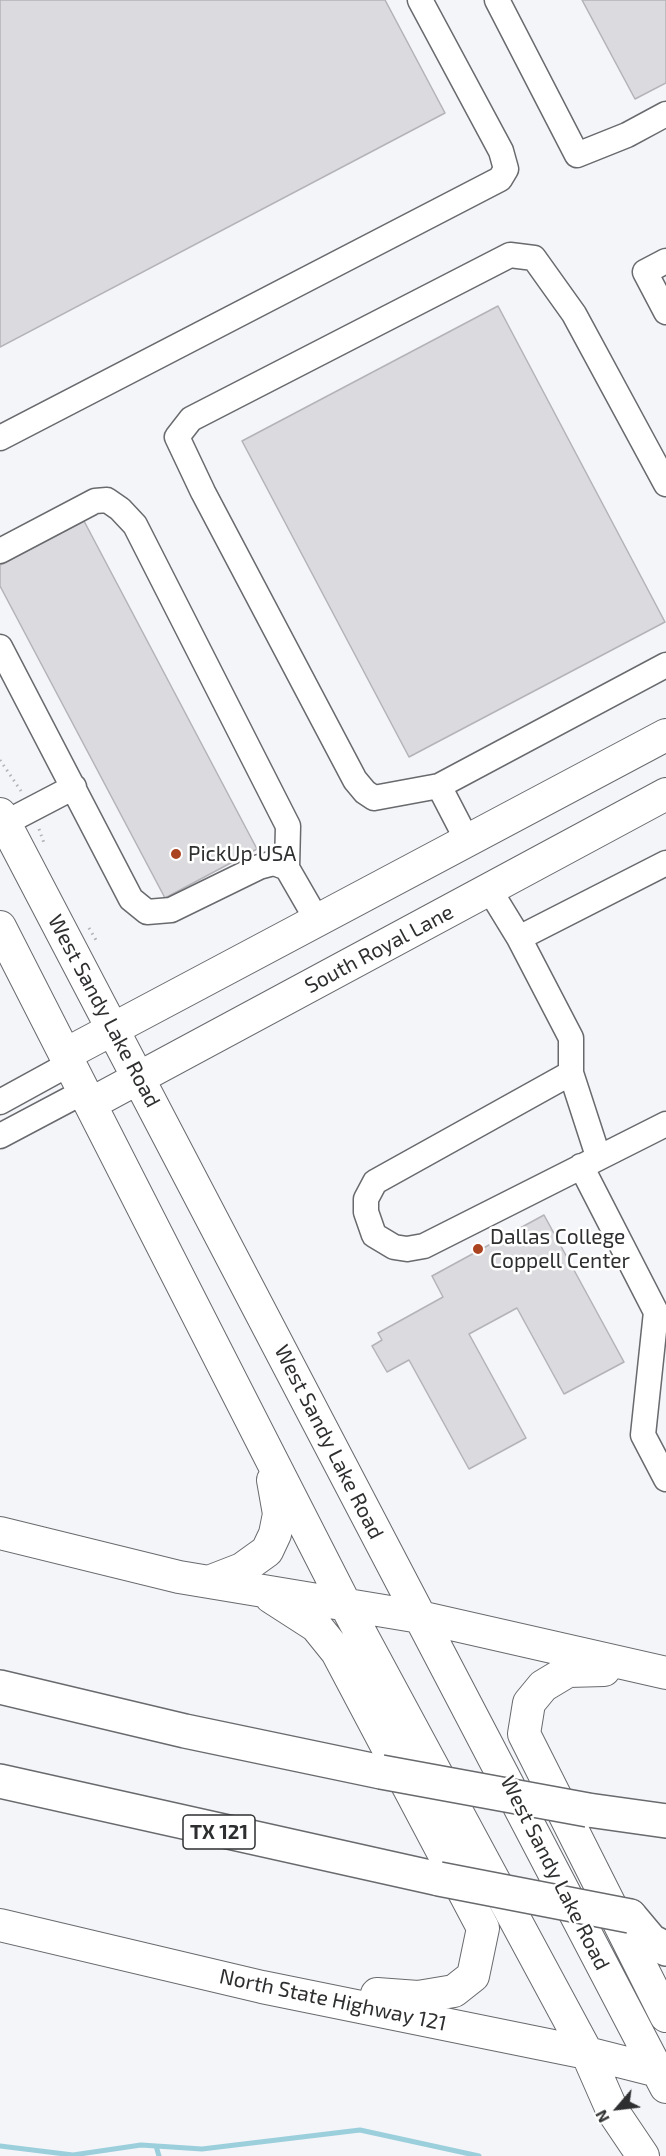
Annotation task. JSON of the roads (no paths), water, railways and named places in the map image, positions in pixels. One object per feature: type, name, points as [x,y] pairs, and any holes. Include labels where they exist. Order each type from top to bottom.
[{"type":"highway","points":[[0,1687],[185,1731],[381,1772],[588,1810],[666,1821]]},
{"type":"highway","name":"TX 121","points":[[0,1781],[439,1879],[666,1922]]},
{"type":"highway","points":[[630,1916],[651,1941],[666,1949]]},
{"type":"main road","points":[[69,1059],[113,1029],[666,735]]},
{"type":"main road","name":"South Royal Lane","points":[[88,1097],[139,1078],[666,794]]},
{"type":"main road","name":"West Sandy Lake Road","points":[[3,818],[663,2077]]},
{"type":"main road","points":[[0,927],[345,1604],[587,2053],[612,2110],[643,2156]]},
{"type":"main road","points":[[210,1581],[242,1569],[267,1551],[275,1534],[279,1514],[268,1452]]},
{"type":"main road","points":[[0,1533],[179,1577],[258,1588],[420,1617],[655,1671]]},
{"type":"main road","points":[[258,1588],[316,1626],[337,1652],[483,1928],[473,1976],[454,1991],[417,1997],[262,1987]]},
{"type":"main road","points":[[655,1671],[568,1671],[543,1686],[529,1703],[524,1734],[666,2016]]},
{"type":"main road","name":"North State Highway 121","points":[[0,1925],[262,1987],[587,2053],[663,2077]]},
{"type":"lane","points":[[0,438],[500,179],[506,169],[501,151],[420,0]]},
{"type":"lane","points":[[497,0],[577,154],[627,135],[666,114]]},
{"type":"lane","points":[[666,484],[574,314],[534,258],[510,255],[191,419],[177,437],[203,492],[355,780],[365,792],[374,798],[439,786],[666,665]]},
{"type":"lane","points":[[666,261],[645,272],[666,312]]},
{"type":"lane","points":[[0,551],[95,501],[106,500],[120,509],[135,525],[288,826],[287,868],[317,920]]},
{"type":"lane","points":[[0,647],[131,899],[147,912],[171,910],[259,867],[274,863],[287,868]]},
{"type":"lane","points":[[439,786],[467,840]]},
{"type":"lane","points":[[3,818],[74,787]]},
{"type":"lane","points":[[519,938],[666,863]]},
{"type":"lane","points":[[489,889],[519,938],[571,1038],[572,1073],[590,1161],[661,1311],[643,1435],[666,1479]]},
{"type":"lane","points":[[0,1102],[69,1059]]},
{"type":"lane","points":[[572,1073],[375,1182],[366,1199],[368,1224],[374,1235],[394,1247],[407,1249],[424,1246],[666,1124]]},
{"type":"lane","points":[[0,1137],[88,1097]]},
{"type":"waterway","points":[[0,2146],[73,2155],[141,2145],[202,2149],[360,2130],[479,2156]]},
{"type":"waterway","points":[[156,2146],[159,2156]]},
{"type":"place","name":"PickUp USA","points":[[176,854]]},
{"type":"place","name":"Dallas College Coppell Center","points":[[478,1249]]}]
